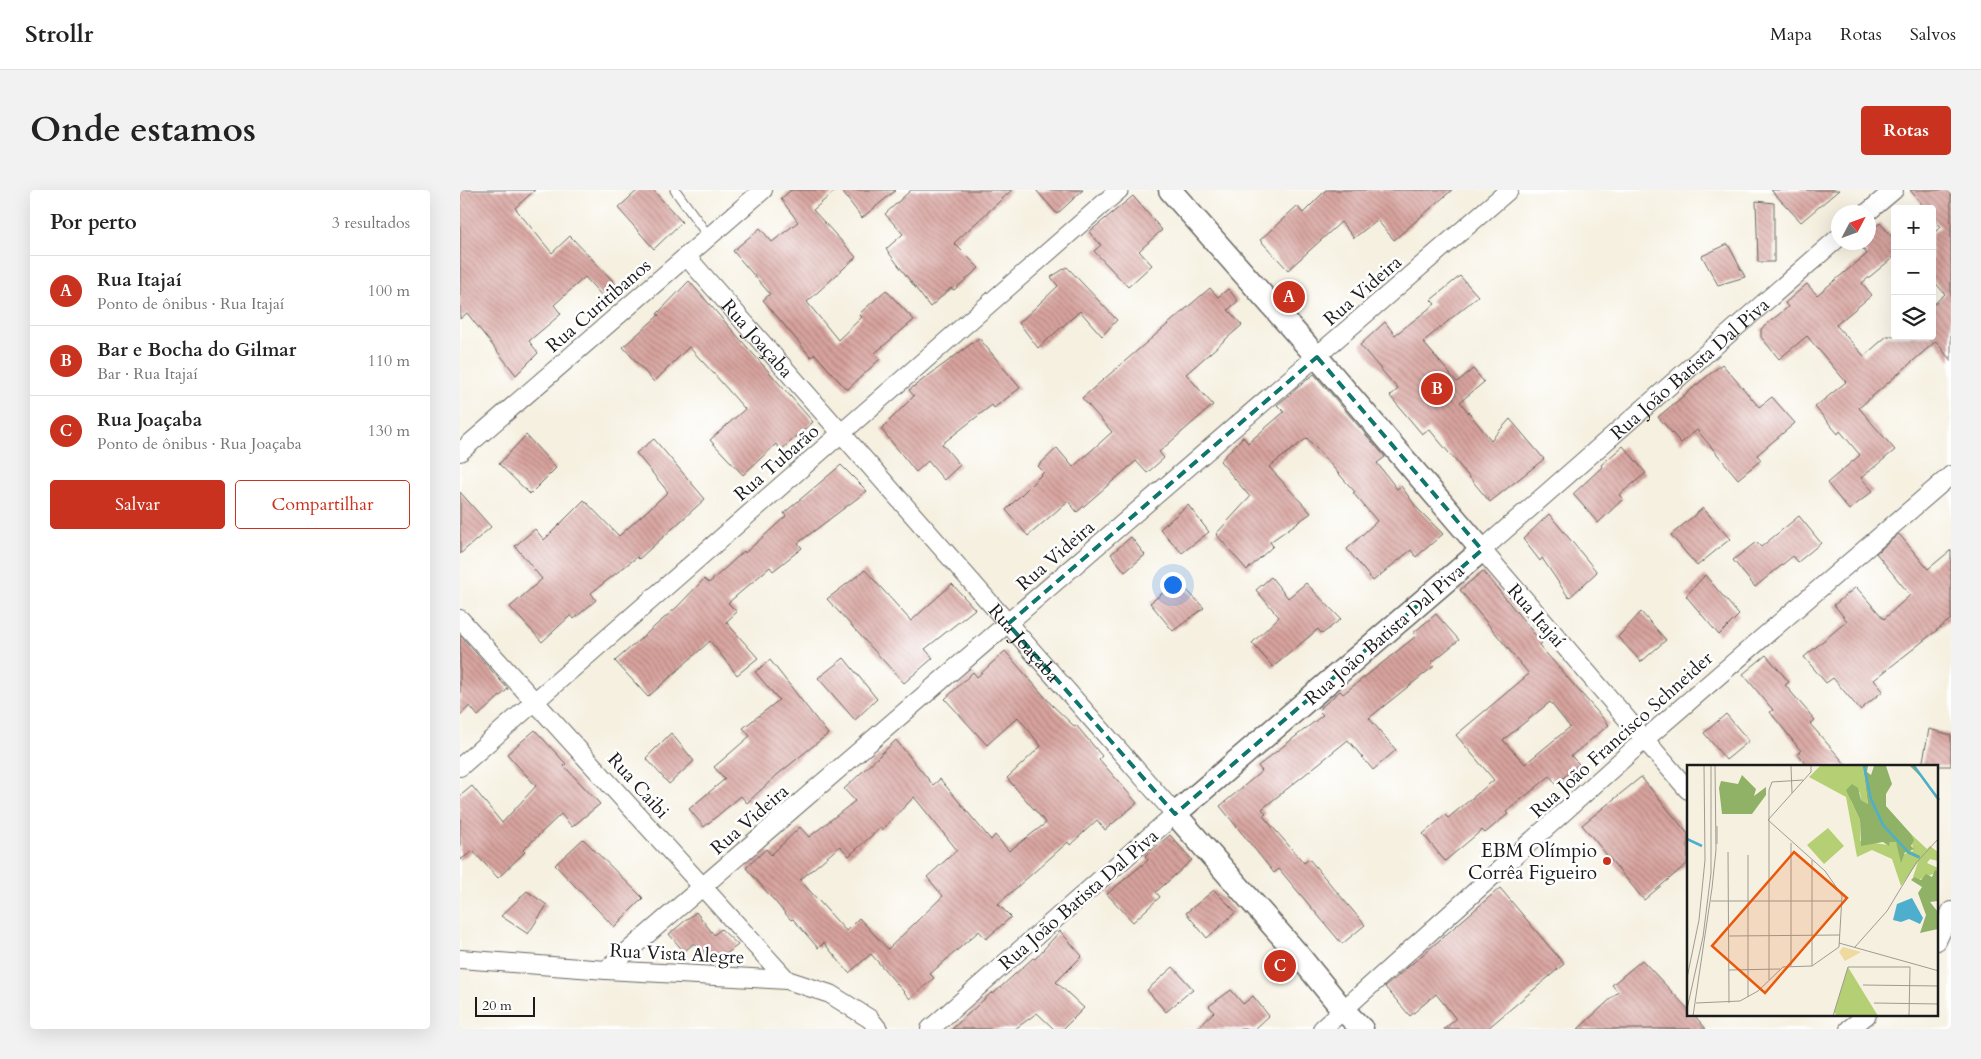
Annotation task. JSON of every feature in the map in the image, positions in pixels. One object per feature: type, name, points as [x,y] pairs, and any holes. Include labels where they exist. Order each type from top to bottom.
[{"type":"street","name":"Rua Curitibanos","points":[[460,452],[763,190]]},
{"type":"street","name":"Rua Tubarão","points":[[460,767],[1120,190]]},
{"type":"street","name":"Rua Itajaí","points":[[1170,190],[1317,357],[1687,789]]},
{"type":"street","name":"Rua Videira","points":[[606,970],[1509,190]]},
{"type":"street","points":[[1876,205],[1894,190]]},
{"type":"street","name":"Rua João Batista Dal Piva","points":[[930,1029],[1831,244]]},
{"type":"street","name":"Rua Joaçaba","points":[[686,256],[1176,814],[1296,952],[1344,1011],[1362,1029]]},
{"type":"street","name":"Rua João Francisco Schneider","points":[[1322,1029],[1644,740],[1951,475]]},
{"type":"street","name":"Rua Caibi","points":[[460,619],[787,980]]},
{"type":"street","points":[[1938,939],[1951,911]]},
{"type":"street","name":"Rua Vista Alegre","points":[[460,959],[606,970],[787,980],[830,994],[870,1020],[878,1029]]},
{"type":"street","points":[[1850,1029],[1866,1016]]},
{"type":"lane","points":[[675,190],[709,237]]},
{"type":"highlighted area","points":[[1317,357],[1482,550],[1175,814],[1008,624]]},
{"type":"building","points":[[460,190],[535,190],[515,208],[552,253],[570,236],[616,284],[603,297],[585,277],[554,305],[561,314],[529,341],[538,353],[516,375],[467,313],[460,319]]},
{"type":"building","points":[[638,190],[653,190],[682,222],[654,249],[618,208]]},
{"type":"building","points":[[791,190],[836,190],[813,210],[856,257],[807,302],[838,340],[862,317],[859,314],[886,290],[914,320],[875,353],[880,359],[847,390],[815,354],[811,357],[763,300],[770,294],[733,251],[760,228],[772,242],[798,222],[781,199]]},
{"type":"building","points":[[841,190],[896,190],[862,218]]},
{"type":"building","points":[[911,190],[1012,190],[954,243],[979,268],[954,290],[951,288],[930,307],[886,249],[903,234],[885,214]]},
{"type":"building","points":[[1036,190],[1083,190],[1057,214]]},
{"type":"building","points":[[1326,190],[1452,190],[1394,240],[1377,220],[1354,238],[1341,222],[1288,270],[1260,240],[1297,206],[1303,213]]},
{"type":"building","points":[[1771,190],[1839,190],[1801,222]]},
{"type":"building","points":[[1910,190],[1951,190],[1951,361],[1936,341],[1859,408],[1895,450],[1861,478],[1873,491],[1849,510],[1827,483],[1860,455],[1840,431],[1838,434],[1815,407],[1846,382],[1807,336],[1779,359],[1761,337],[1761,329],[1788,307],[1785,303],[1807,284],[1817,295],[1867,254],[1864,250],[1876,250],[1876,226],[1880,223],[1891,235],[1891,259],[1862,283],[1872,295],[1836,325],[1864,356],[1887,336],[1891,336],[1891,340],[1936,340],[1936,302],[1945,294],[1936,284],[1936,231],[1941,227],[1936,221],[1936,205],[1923,205]]},
{"type":"building","points":[[1133,196],[1162,230],[1139,251],[1152,265],[1128,287],[1094,251],[1101,245],[1089,232]]},
{"type":"building","points":[[1756,201],[1774,203],[1774,262],[1758,262]]},
{"type":"building","points":[[1728,244],[1745,277],[1718,285],[1702,256]]},
{"type":"building","points":[[1067,267],[1117,320],[1102,336],[1080,311],[1038,348],[1019,323],[1058,286],[1051,277]]},
{"type":"building","points":[[1460,276],[1478,296],[1423,342],[1457,382],[1473,369],[1484,382],[1460,402],[1491,440],[1510,419],[1544,459],[1490,502],[1429,429],[1422,434],[1390,396],[1398,389],[1360,345],[1385,322],[1395,335],[1435,304],[1431,300]]},
{"type":"building","points":[[689,281],[813,422],[781,450],[776,444],[743,475],[710,440],[745,409],[689,347],[654,382],[623,347],[659,315],[657,314]]},
{"type":"building","points":[[1210,288],[1218,297],[1228,289],[1238,301],[1228,310],[1242,325],[1186,374],[1213,405],[1159,452],[1164,458],[1147,473],[1136,461],[1077,512],[1068,501],[1028,536],[1006,510],[1044,472],[1038,466],[1057,448],[1073,467],[1112,432],[1082,398]]},
{"type":"building","points":[[979,338],[1020,388],[994,408],[992,405],[942,444],[960,465],[944,480],[928,461],[916,472],[881,429],[914,396],[909,390]]},
{"type":"building","points":[[1722,364],[1759,407],[1772,397],[1795,423],[1757,455],[1761,460],[1738,479],[1697,430],[1681,443],[1658,417]]},
{"type":"building","points":[[1314,374],[1385,457],[1377,463],[1397,489],[1401,486],[1417,508],[1443,534],[1416,557],[1411,550],[1373,581],[1347,549],[1377,521],[1353,493],[1355,492],[1307,438],[1269,467],[1311,513],[1270,542],[1273,546],[1247,570],[1216,534],[1250,497],[1220,461],[1243,437],[1248,443],[1284,412],[1277,405]]},
{"type":"building","points":[[526,435],[556,468],[530,494],[499,464]]},
{"type":"building","points":[[654,439],[705,499],[639,559],[637,557],[591,593],[596,600],[574,619],[571,615],[542,642],[510,607],[542,579],[515,546],[535,529],[544,540],[584,500],[619,536],[668,492],[636,453]]},
{"type":"building","points":[[1623,446],[1646,473],[1619,495],[1623,499],[1598,523],[1573,494],[1602,467],[1601,465]]},
{"type":"building","points":[[841,465],[867,491],[798,543],[802,548],[773,571],[770,567],[728,603],[737,612],[726,622],[758,658],[737,675],[710,641],[648,697],[615,661],[677,607],[704,579],[709,583],[786,516],[784,513]]},
{"type":"building","points":[[460,492],[491,527],[460,554]]},
{"type":"building","points":[[1188,505],[1209,532],[1182,553],[1160,529]]},
{"type":"building","points":[[1703,508],[1730,539],[1697,566],[1671,535]]},
{"type":"building","points":[[1549,514],[1597,572],[1569,598],[1542,558],[1540,561],[1523,539]]},
{"type":"building","points":[[1799,516],[1821,543],[1798,562],[1793,556],[1755,587],[1733,560],[1756,542],[1761,547]]},
{"type":"building","points":[[1899,534],[1928,569],[1951,550],[1951,619],[1874,680],[1883,691],[1860,710],[1833,678],[1826,683],[1804,657],[1847,621],[1834,605],[1856,587],[1884,619],[1910,595],[1876,553]]},
{"type":"building","points":[[1131,537],[1145,555],[1125,572],[1111,554]]},
{"type":"building","points":[[865,570],[911,621],[952,584],[975,609],[925,649],[933,658],[904,683],[827,599]]},
{"type":"building","points":[[1483,571],[1542,643],[1539,645],[1609,725],[1571,756],[1579,764],[1556,784],[1550,776],[1506,812],[1508,814],[1485,833],[1482,830],[1445,861],[1423,834],[1445,815],[1448,818],[1494,780],[1456,735],[1529,674],[1460,590]],"holes":[[[1550,702],[1570,727],[1525,764],[1503,740]]]},
{"type":"building","points":[[1705,575],[1739,615],[1719,635],[1686,596]]},
{"type":"building","points":[[1271,577],[1288,598],[1306,583],[1341,619],[1322,634],[1318,629],[1273,667],[1252,643],[1279,617],[1256,590]]},
{"type":"building","points":[[1178,581],[1204,608],[1173,631],[1150,603]]},
{"type":"building","points":[[1641,612],[1666,640],[1641,662],[1618,637]]},
{"type":"building","points":[[1436,614],[1459,640],[1431,663],[1434,666],[1369,718],[1396,750],[1373,770],[1348,740],[1262,809],[1266,814],[1263,816],[1304,863],[1309,859],[1365,925],[1342,944],[1279,869],[1274,873],[1220,806],[1262,771],[1258,766],[1323,715],[1318,710],[1340,691],[1343,694],[1416,636],[1413,633]]},
{"type":"building","points":[[460,635],[508,689],[478,716],[470,706],[460,715]]},
{"type":"building","points":[[1005,651],[1051,704],[1074,726],[1076,725],[1102,756],[1099,759],[1137,803],[1105,830],[1097,820],[1070,845],[1068,842],[998,904],[1011,917],[986,939],[979,931],[930,974],[934,978],[910,999],[871,954],[849,973],[824,943],[818,948],[746,868],[766,849],[771,855],[800,827],[809,837],[855,801],[844,789],[896,740],[933,785],[940,779],[991,840],[995,835],[1009,851],[1046,823],[1007,778],[1041,746],[1018,717],[987,745],[945,699],[973,672],[977,677]],"holes":[[[914,797],[957,850],[927,877],[943,896],[888,949],[859,918],[846,931],[800,880],[840,846],[849,856],[880,828],[882,830]]]},
{"type":"building","points":[[1766,655],[1789,682],[1785,685],[1815,720],[1810,724],[1846,765],[1807,765],[1797,754],[1801,751],[1770,712],[1773,710],[1743,674]]},
{"type":"building","points":[[844,658],[877,699],[855,720],[818,678]]},
{"type":"building","points":[[770,660],[828,734],[777,775],[747,803],[741,796],[704,827],[689,809],[725,779],[714,767],[750,736],[743,728],[779,700],[755,672]]},
{"type":"building","points":[[1726,714],[1749,741],[1726,760],[1704,733]]},
{"type":"building","points":[[1929,729],[1951,735],[1951,766],[1922,765]]},
{"type":"building","points":[[535,730],[566,764],[564,766],[600,804],[572,827],[561,814],[523,850],[525,852],[498,878],[473,851],[460,860],[460,796],[472,786],[502,823],[536,786],[507,754]]},
{"type":"building","points":[[671,733],[694,761],[669,784],[646,758]]},
{"type":"building","points":[[1641,777],[1687,833],[1687,864],[1644,900],[1582,825]]},
{"type":"building","points":[[1170,835],[1192,860],[1156,892],[1160,897],[1133,922],[1107,894],[1148,860],[1145,856]]},
{"type":"building","points":[[583,839],[643,898],[614,927],[555,865]]},
{"type":"building","points":[[1500,888],[1564,964],[1487,1029],[1444,1029],[1456,1019],[1436,994],[1410,1016],[1385,987]]},
{"type":"building","points":[[1214,890],[1236,912],[1207,938],[1186,913]]},
{"type":"building","points":[[527,891],[547,905],[528,934],[501,916]]},
{"type":"building","points":[[696,912],[714,935],[721,929],[738,945],[712,965],[694,943],[684,952],[669,934]]},
{"type":"building","points":[[1060,931],[1082,956],[1056,982],[1084,1008],[1063,1029],[1054,1029],[1037,1013],[1015,1029],[952,1029],[992,992],[993,994],[1033,958],[1035,959]]},
{"type":"building","points":[[1642,960],[1687,1008],[1687,1016],[1695,1016],[1706,1029],[1578,1029],[1618,992],[1612,985]]},
{"type":"building","points":[[1173,967],[1193,989],[1166,1012],[1147,990]]},
{"type":"building","points":[[1231,990],[1243,1004],[1253,996],[1269,1016],[1255,1029],[1196,1029],[1214,1012],[1209,1006]]},
{"type":"place","name":"Rua Itajaí","points":[[1289,297]]},
{"type":"place","name":"Bar e Bocha do Gilmar","points":[[1437,389]]},
{"type":"place","name":"EBM Olímpio Corrêa Figueiro","points":[[1607,861]]},
{"type":"place","name":"Rua Joaçaba","points":[[1280,966]]}]
